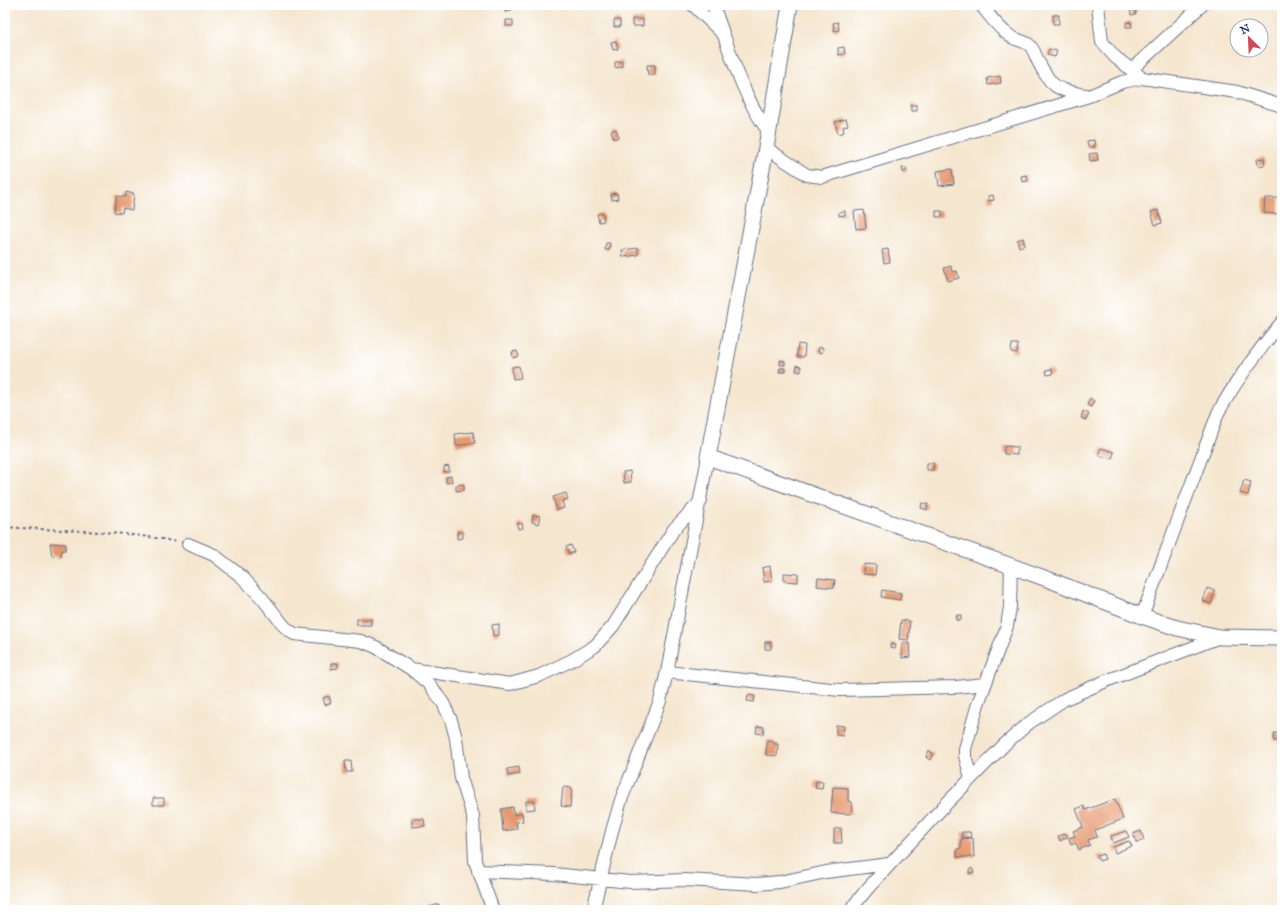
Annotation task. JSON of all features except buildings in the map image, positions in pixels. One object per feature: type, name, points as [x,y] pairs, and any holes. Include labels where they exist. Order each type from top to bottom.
[{"type":"street","points":[[693,5],[724,35]]},
{"type":"street","points":[[713,5],[750,102],[758,119],[768,132]]},
{"type":"street","points":[[593,910],[621,800],[660,701],[667,672],[701,501],[766,148],[790,5]]},
{"type":"street","points":[[980,5],[1001,29],[1012,38],[1028,44],[1032,48],[1049,82],[1057,88],[1089,96]]},
{"type":"street","points":[[1098,5],[1102,42],[1115,57],[1142,78]]},
{"type":"street","points":[[1131,70],[1202,5]]},
{"type":"street","points":[[766,148],[807,175],[822,177],[1089,96],[1122,82],[1142,78],[1237,92],[1282,106]]},
{"type":"street","points":[[1142,616],[1218,413],[1252,359],[1282,322]]},
{"type":"street","points":[[708,457],[1011,566],[1142,616],[1198,634],[1220,637],[1282,638]]},
{"type":"street","points":[[411,669],[510,684],[539,676],[572,660],[595,646],[613,626],[674,529],[701,501]]},
{"type":"street","points":[[188,544],[214,555],[242,577],[262,598],[285,627],[294,634],[361,641],[376,647],[411,669],[430,685],[443,703],[451,720],[456,738],[461,778],[473,816],[474,853],[478,871],[493,910]]},
{"type":"street","points":[[971,778],[965,756],[965,749],[985,684],[1008,620],[1011,566]]},
{"type":"street","points":[[850,910],[890,864],[971,778],[1005,744],[1029,723],[1065,699],[1106,681],[1220,637]]},
{"type":"street","points":[[667,672],[840,690],[956,687],[985,684]]},
{"type":"street","points":[[478,871],[554,874],[630,882],[686,880],[762,884],[832,871],[890,864]]},
{"type":"path","points":[[5,527],[152,537],[188,544]]}]
